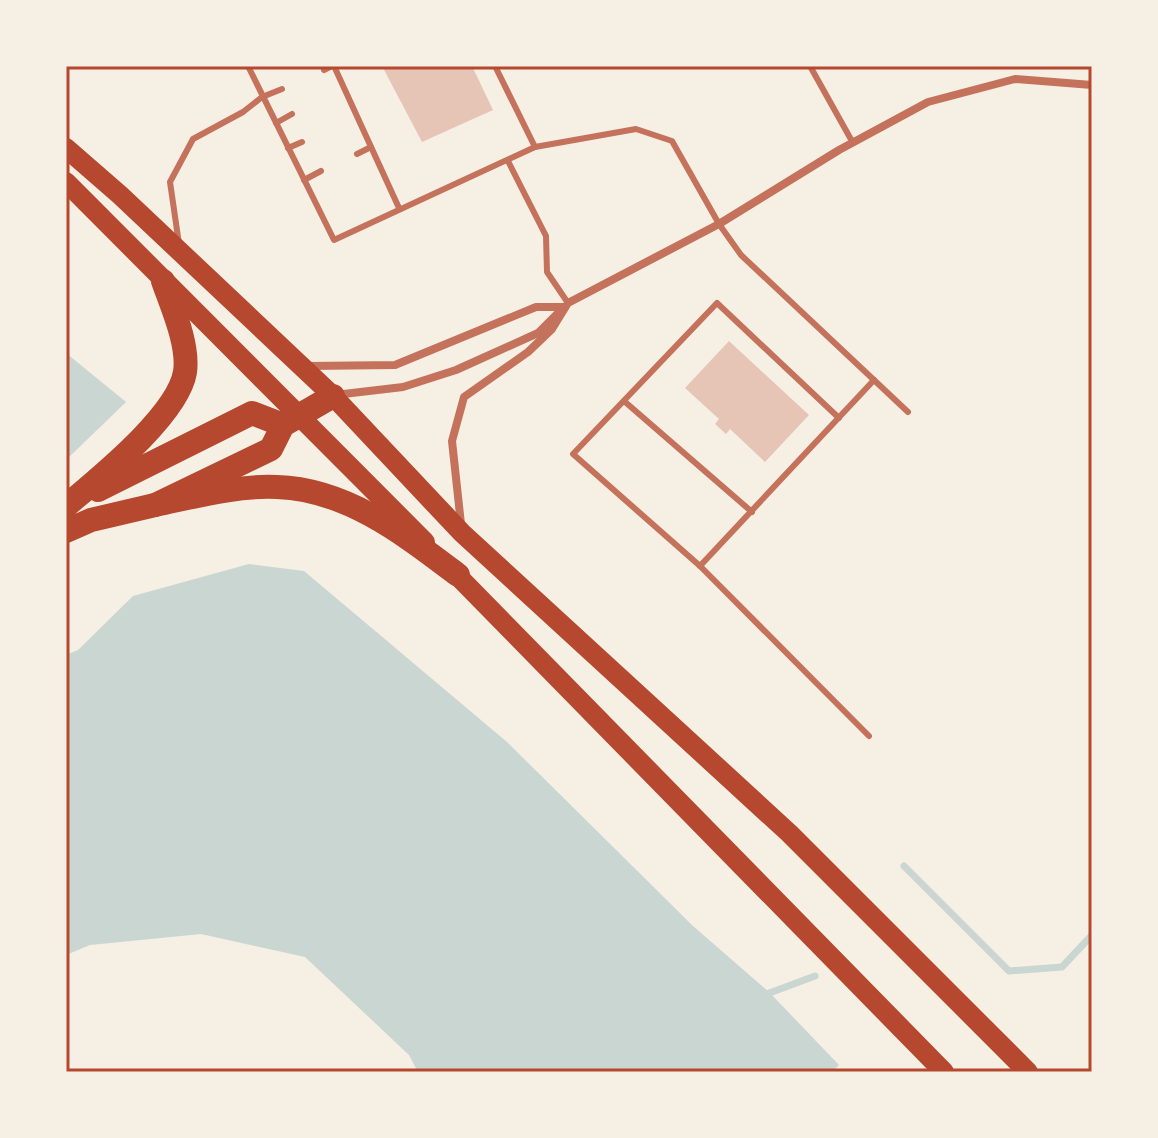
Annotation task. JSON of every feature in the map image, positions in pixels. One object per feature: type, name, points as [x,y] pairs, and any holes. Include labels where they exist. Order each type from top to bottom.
[{"type":"highway","points":[[66,506],[134,447],[170,403],[185,372],[181,332],[163,281]]},
{"type":"highway","points":[[155,505],[271,449],[292,420],[333,396]]},
{"type":"highway","points":[[66,506],[252,413],[292,420]]},
{"type":"highway","points":[[66,531],[91,520],[155,505],[264,486],[310,492],[354,507],[396,529],[458,575]]},
{"type":"main road","points":[[66,148],[333,396],[462,533],[744,789],[1028,1072]]},
{"type":"main road","points":[[66,182],[292,420],[458,575],[944,1072]]},
{"type":"street","points":[[333,396],[403,387],[456,370],[538,333],[566,305],[719,224],[853,143],[928,102],[1015,79],[1092,85]]},
{"type":"street","points":[[302,366],[395,365],[536,307],[566,305]]},
{"type":"street","points":[[462,533],[452,441],[464,397],[528,352],[552,329],[566,305]]},
{"type":"lane","points":[[248,66],[334,240],[535,147],[636,129],[672,141],[719,224],[741,255],[908,412]]},
{"type":"lane","points":[[324,70],[333,66],[399,208]]},
{"type":"lane","points":[[495,66],[535,147]]},
{"type":"lane","points":[[810,66],[853,143]]},
{"type":"lane","points":[[180,252],[170,182],[193,139],[243,112],[262,97],[282,89]]},
{"type":"lane","points":[[335,94],[345,89]]},
{"type":"lane","points":[[276,123],[292,114]]},
{"type":"lane","points":[[347,122],[358,118]]},
{"type":"lane","points":[[288,148],[302,142]]},
{"type":"lane","points":[[357,154],[371,147]]},
{"type":"lane","points":[[508,161],[546,236],[547,272],[566,305]]},
{"type":"lane","points":[[304,180],[321,171]]},
{"type":"lane","points":[[839,418],[717,303],[573,454],[700,566],[869,736]]},
{"type":"lane","points":[[700,566],[874,380]]},
{"type":"lane","points":[[624,401],[752,512]]},
{"type":"shaded area","points":[[66,353],[126,402],[66,460]]},
{"type":"shaded area","points":[[249,564],[304,571],[507,742],[693,926],[769,992],[839,1065],[832,1072],[418,1072],[409,1055],[305,957],[201,934],[90,945],[66,955],[66,655],[78,650],[133,596]]},
{"type":"building","points":[[382,66],[472,66],[493,110],[422,142]]},
{"type":"building","points":[[729,341],[809,415],[765,462],[730,429],[726,434],[715,424],[719,419],[685,388]]},
{"type":"waterway","points":[[904,866],[1009,971],[1062,967],[1092,935]]},
{"type":"waterway","points":[[764,995],[815,976]]}]
